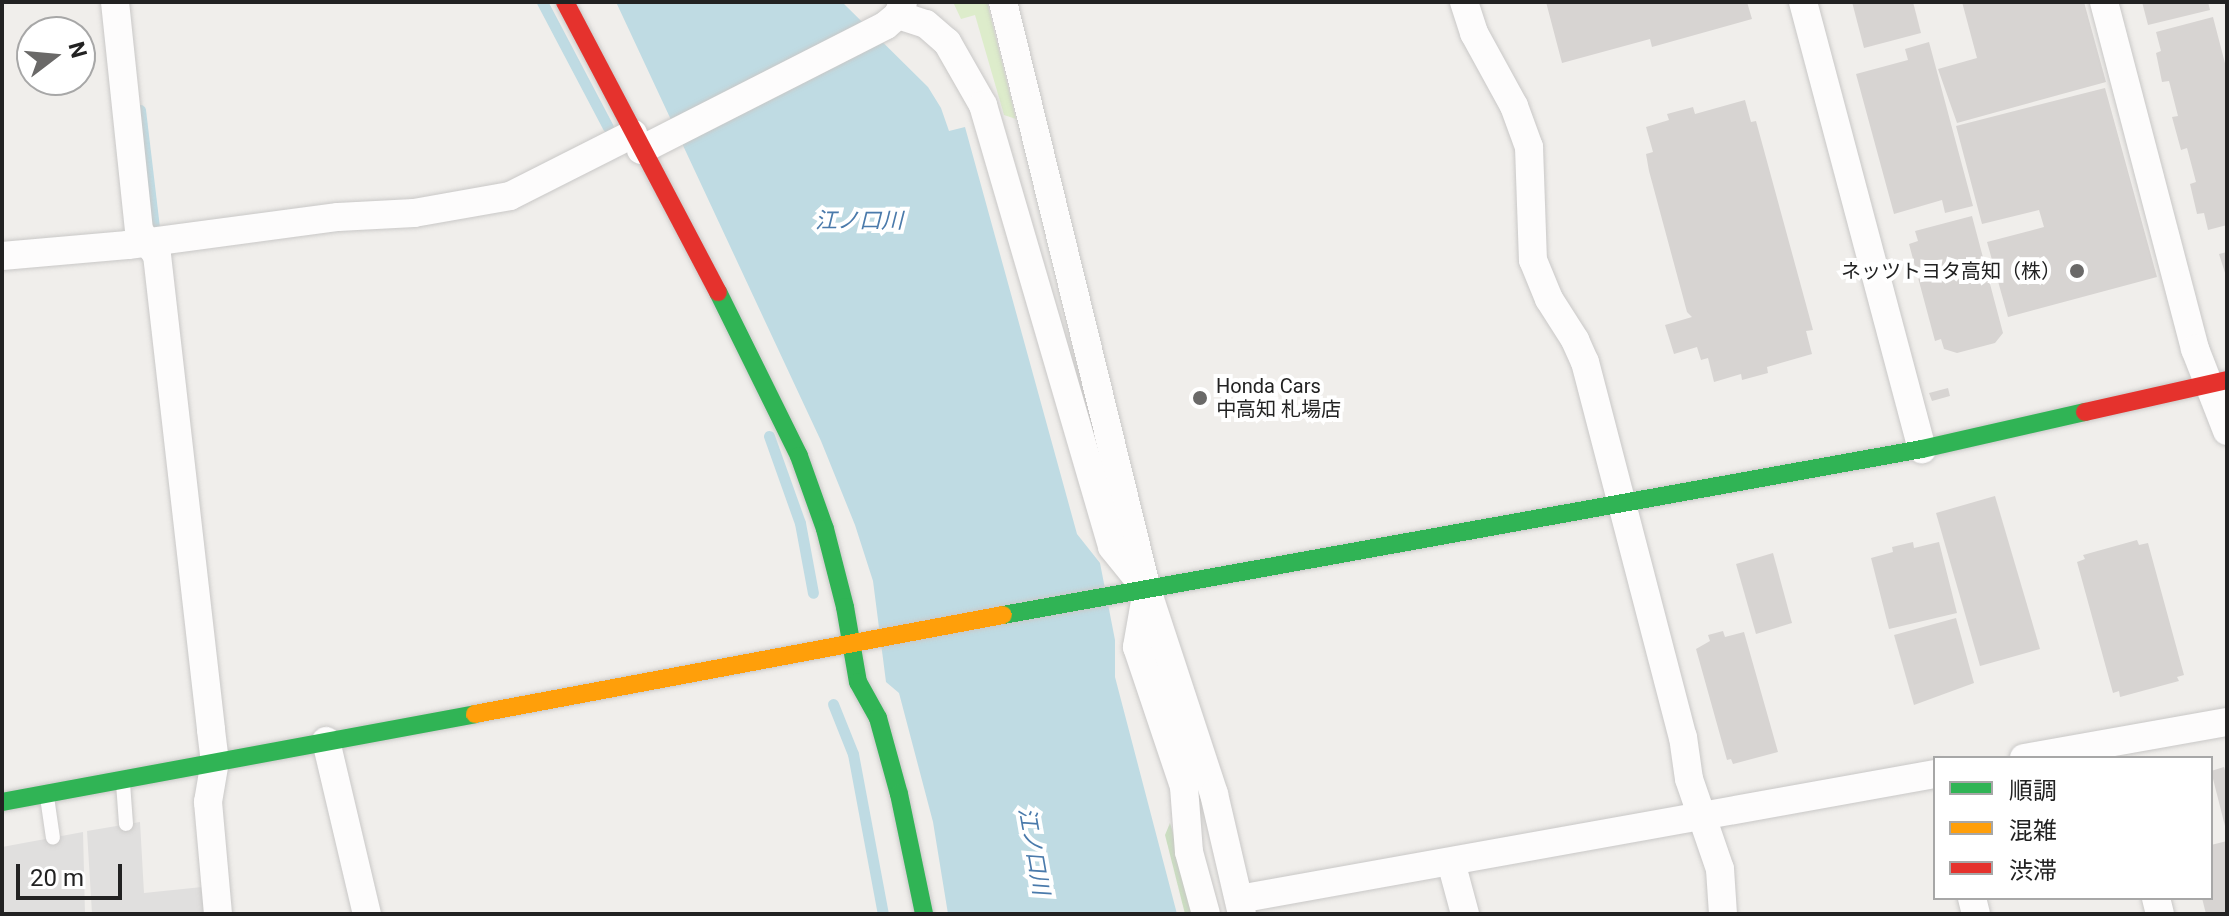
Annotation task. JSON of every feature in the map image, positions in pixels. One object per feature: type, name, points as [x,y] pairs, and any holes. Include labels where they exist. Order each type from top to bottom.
[{"type":"street","points":[[115,2],[139,231],[157,255],[215,761],[208,802],[218,914]]},
{"type":"street","points":[[565,2],[743,340],[799,456],[825,529],[858,682],[878,718],[895,779],[924,914]]},
{"type":"street","points":[[1003,2],[1147,590],[1214,794],[1240,906],[1701,813],[1933,774]]},
{"type":"street","points":[[1464,2],[1474,33],[1523,128],[1532,184],[1533,260],[1549,299],[1585,362],[1683,737],[1689,779],[1720,869],[1723,914]]},
{"type":"street","points":[[1803,2],[1922,449]]},
{"type":"street","points":[[2104,2],[2195,349],[2218,382],[2227,431]]},
{"type":"street","points":[[2,256],[146,243],[338,217],[351,220],[414,213],[510,196],[637,142],[669,135],[896,14],[926,24],[947,42],[983,105],[1112,547],[1147,590],[1137,647],[1184,787],[1189,852],[1206,914]]},
{"type":"street","points":[[2,802],[852,646],[1114,594],[1922,449],[2218,382]]},
{"type":"street","points":[[2048,756],[2118,750],[2227,722]]},
{"type":"street","points":[[326,741],[367,914]]},
{"type":"street","points":[[1451,862],[1465,914]]},
{"type":"lane","points":[[122,779],[126,824]]},
{"type":"lane","points":[[47,793],[53,838]]},
{"type":"green space","points":[[953,2],[987,2],[1016,119],[1004,115],[975,15],[961,19]]},
{"type":"green space","points":[[1170,823],[1198,914],[1185,914],[1165,835]]},
{"type":"shaded area","points":[[140,822],[144,893],[212,886],[215,914],[92,914],[87,831]]},
{"type":"shaded area","points":[[83,832],[85,914],[2,914],[2,847]]},
{"type":"water","name":"江ノ口川","points":[[616,2],[842,2],[928,87],[941,108],[949,131],[965,127],[1077,534],[1100,563],[1115,640],[1115,677],[1177,914],[948,914],[933,822],[899,693],[886,682],[873,581],[855,525],[821,441]]},
{"type":"building","points":[[1546,2],[1747,2],[1752,19],[1652,47],[1650,39],[1562,63]]},
{"type":"building","points":[[1852,2],[1913,2],[1921,33],[1864,48]]},
{"type":"building","points":[[1962,2],[2084,2],[2106,82],[1957,123],[1938,69],[1977,58]]},
{"type":"building","points":[[2142,2],[2208,2],[2210,10],[2148,25]]},
{"type":"building","points":[[2213,17],[2227,71],[2227,225],[2208,230],[2204,213],[2197,214],[2190,184],[2196,182],[2187,148],[2181,150],[2172,117],[2178,116],[2169,81],[2162,82],[2156,53],[2161,51],[2156,32]]},
{"type":"building","points":[[1929,42],[1973,206],[1945,213],[1942,200],[1894,214],[1856,74],[1908,60],[1905,49]]},
{"type":"building","points":[[2105,88],[2157,277],[2008,317],[1987,242],[2044,227],[2039,210],[1982,224],[1956,126]]},
{"type":"building","points":[[1745,100],[1751,122],[1756,121],[1813,330],[1806,331],[1812,354],[1767,367],[1768,373],[1742,380],[1741,374],[1714,382],[1708,358],[1701,360],[1697,347],[1674,354],[1665,325],[1692,317],[1687,312],[1649,171],[1646,154],[1653,152],[1646,127],[1669,120],[1667,114],[1693,107],[1695,114]]},
{"type":"building","points":[[1972,216],[2003,333],[1995,343],[1957,353],[1944,349],[1941,339],[1935,341],[1909,244],[1918,241],[1915,231]]},
{"type":"building","points":[[2227,252],[2227,279],[2219,254]]},
{"type":"building","points":[[1948,388],[1950,396],[1932,401],[1929,393]]},
{"type":"building","points":[[1995,496],[2040,649],[1980,666],[1936,513]]},
{"type":"building","points":[[2137,540],[2139,545],[2148,543],[2184,675],[2177,677],[2179,681],[2120,697],[2119,691],[2113,693],[2077,562],[2085,559],[2083,555]]},
{"type":"building","points":[[1913,542],[1914,548],[1939,542],[1957,613],[1889,629],[1871,558],[1893,552],[1892,547]]},
{"type":"building","points":[[1773,553],[1792,623],[1756,634],[1736,564]]},
{"type":"building","points":[[1956,618],[1974,683],[1914,705],[1894,635]]},
{"type":"building","points":[[1723,631],[1725,637],[1744,632],[1778,752],[1733,764],[1731,759],[1727,760],[1696,649],[1710,641],[1708,635]]},
{"type":"building","points":[[2224,767],[2227,777],[2226,830],[2213,779],[2213,770]]},
{"type":"building","points":[[2227,841],[2227,914],[2206,914],[2202,900],[2213,900],[2213,844]]},
{"type":"waterway","points":[[542,2],[608,127]]},
{"type":"waterway","points":[[140,110],[154,228]]},
{"type":"waterway","points":[[769,436],[800,523],[813,593]]},
{"type":"waterway","points":[[833,704],[853,754],[883,914]]},
{"type":"traffic: fast","points":[[718,292],[799,456],[825,529],[845,607],[858,682],[878,718],[899,794],[924,914]]},
{"type":"traffic: fast","points":[[1003,615],[1922,449],[2085,412]]},
{"type":"traffic: fast","points":[[2,802],[475,714]]},
{"type":"traffic: slow","points":[[475,714],[1003,615]]},
{"type":"traffic: jam","points":[[565,2],[718,292]]},
{"type":"traffic: jam","points":[[2085,412],[2227,380]]},
{"type":"place","name":"ネッツトヨタ高知（株）","points":[[2077,271]]},
{"type":"place","name":"Honda Cars 中高知 札場店","points":[[1200,398]]}]
